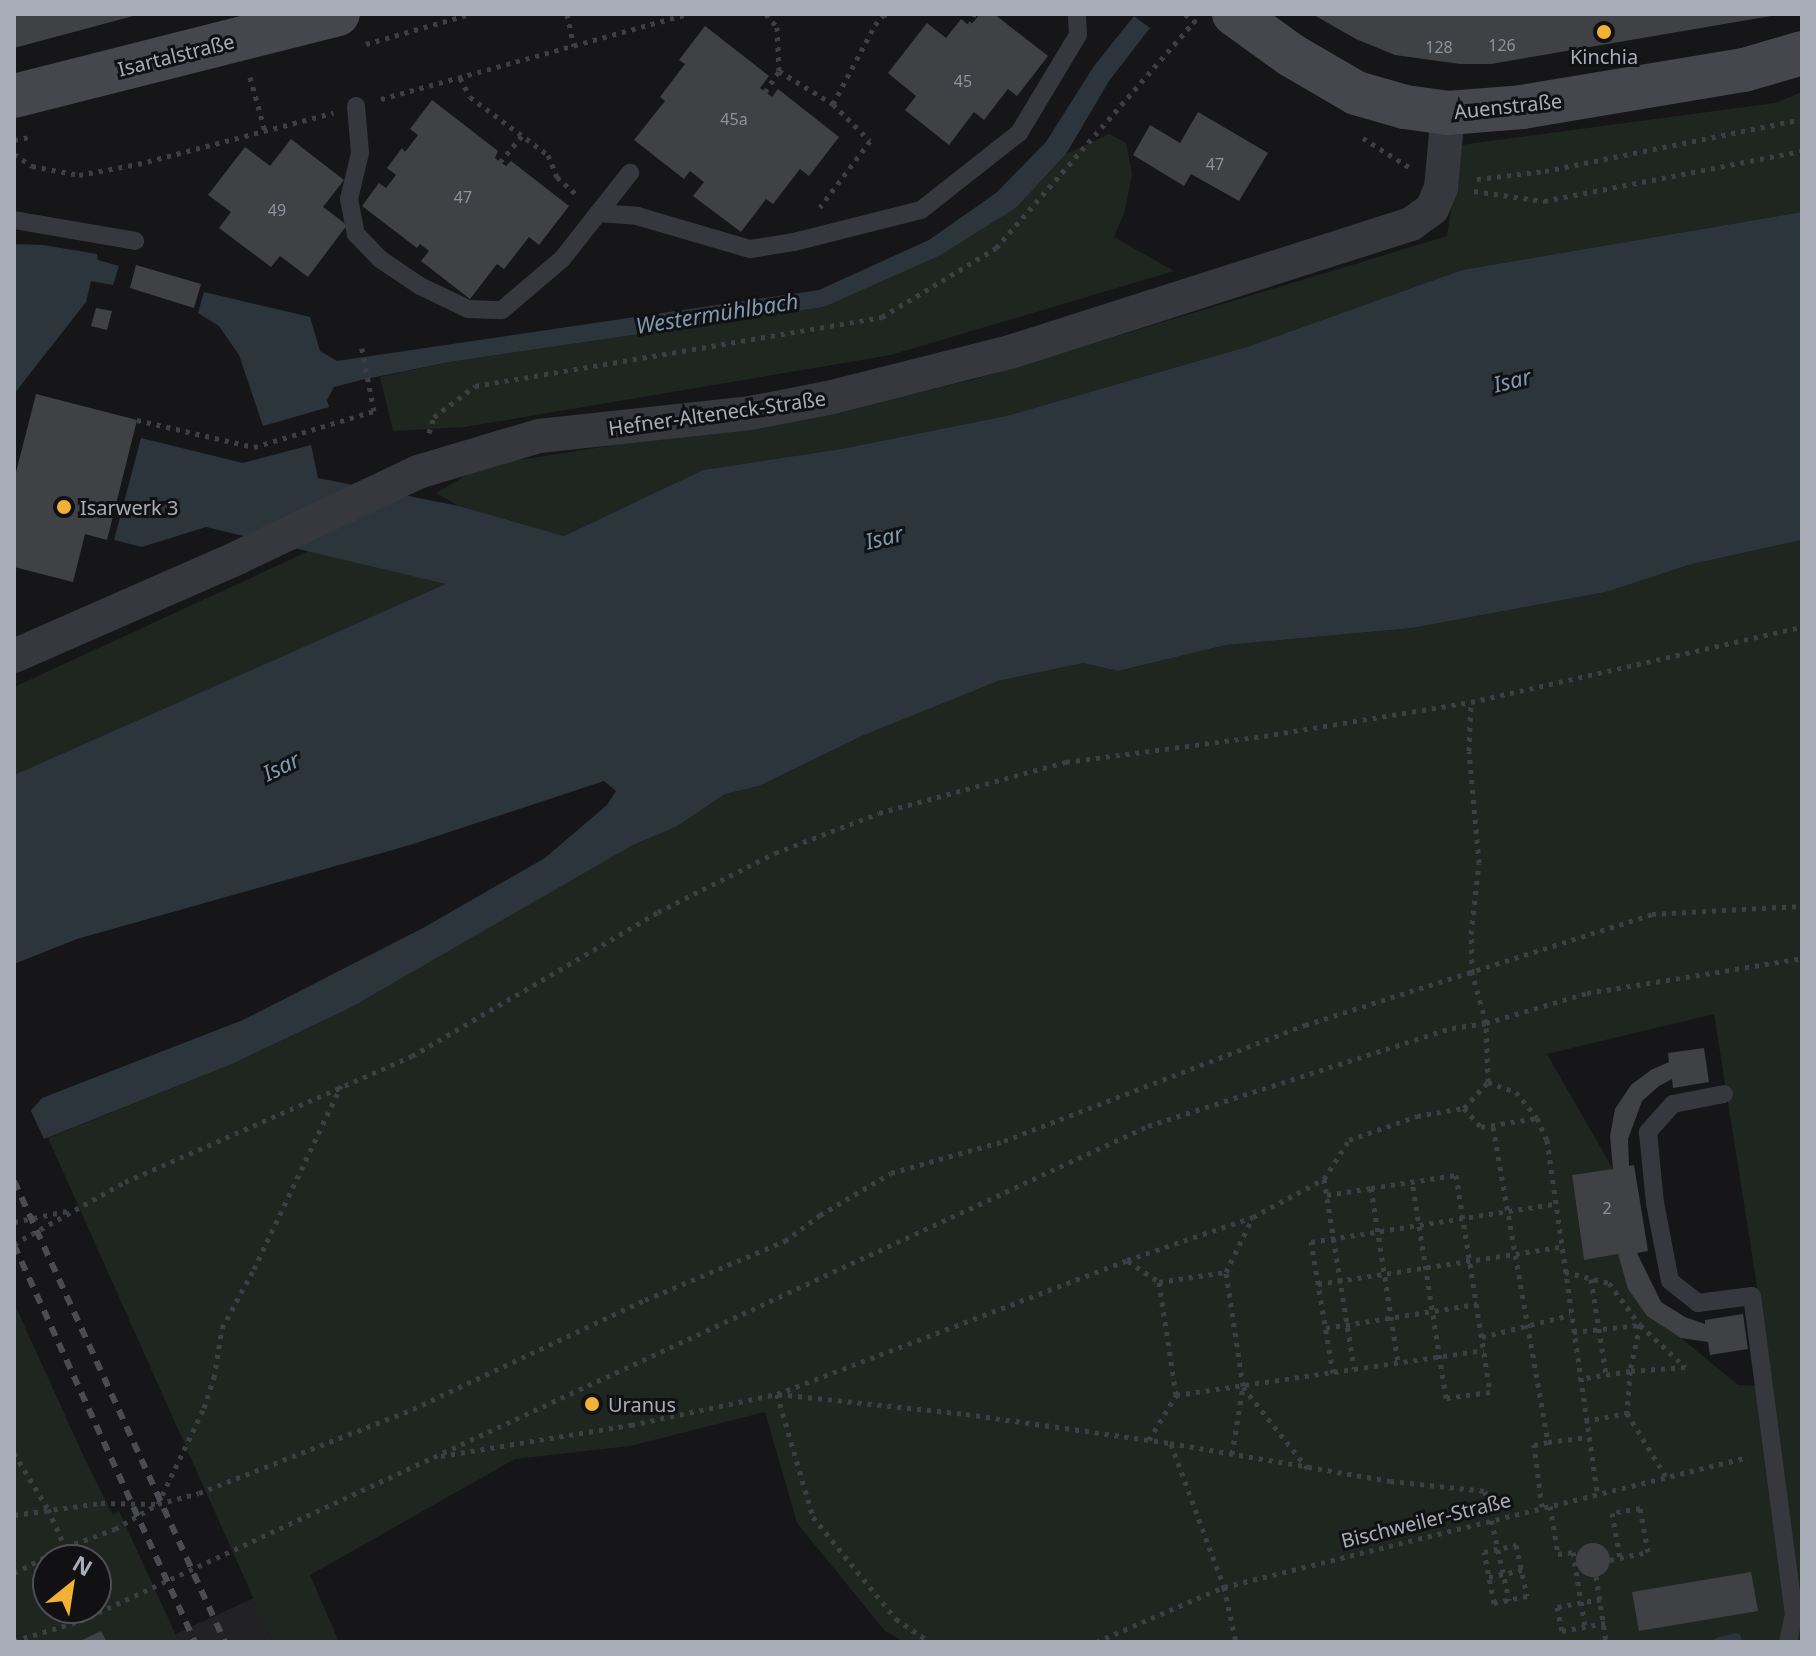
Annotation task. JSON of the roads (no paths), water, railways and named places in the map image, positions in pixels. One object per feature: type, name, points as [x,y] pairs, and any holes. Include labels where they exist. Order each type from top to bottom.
[{"type":"main road","name":"Isartalstraße","points":[[14,96],[338,14]]},
{"type":"main road","name":"Auenstraße","points":[[1215,18],[1291,55],[1356,93],[1405,107],[1448,113],[1522,107],[1744,70],[1802,53]]},
{"type":"street","name":"Hefner-Alteneck-Straße","points":[[14,656],[239,557],[405,478],[539,436],[750,413],[828,398],[1010,352],[1411,224],[1432,209],[1442,183],[1448,113]]},
{"type":"lane","points":[[598,213],[637,216],[750,249],[794,242],[921,210],[1019,133],[1078,35],[1077,14]]},
{"type":"lane","points":[[356,106],[360,153],[349,199],[356,234],[380,259],[410,279],[468,309],[502,310],[562,259],[630,173]]},
{"type":"lane","points":[[14,220],[135,241]]},
{"type":"lane","points":[[1724,1094],[1673,1104],[1648,1132],[1655,1203],[1670,1281],[1698,1303],[1752,1296],[1794,1614],[1788,1642]]},
{"type":"water","name":"Westermühlbach","points":[[1134,16],[1150,28],[1109,81],[1066,154],[1016,208],[939,256],[824,307],[449,362],[361,380],[334,387],[327,400],[329,407],[263,426],[239,355],[219,326],[198,313],[204,292],[310,317],[320,351],[337,361],[819,290],[929,240],[996,193],[1046,142],[1094,66]]},
{"type":"water","name":"Isar","points":[[1802,212],[1802,540],[1692,564],[1606,592],[1412,628],[1226,645],[1118,671],[1083,663],[998,681],[862,736],[759,786],[725,794],[676,827],[633,845],[350,1008],[232,1064],[14,1151],[14,1130],[42,1098],[243,1020],[423,928],[545,858],[607,805],[616,791],[604,781],[410,845],[77,939],[14,964],[14,775],[446,584],[206,527],[142,547],[114,540],[141,438],[243,463],[311,445],[318,478],[459,506],[564,536],[703,470],[841,449],[1006,416],[1250,346],[1462,270]]},
{"type":"water","points":[[14,244],[43,245],[97,254],[98,260],[119,266],[113,285],[91,281],[86,302],[14,394]]},
{"type":"waterway","points":[[1719,1642],[1736,1638]]},
{"type":"railway","points":[[14,1181],[225,1642]]},
{"type":"railway","points":[[14,1245],[195,1642]]},
{"type":"place","name":"Kinchia","points":[[1604,32]]},
{"type":"place","name":"Isarwerk 3","points":[[64,507]]},
{"type":"place","name":"Uranus","points":[[592,1404]]}]
